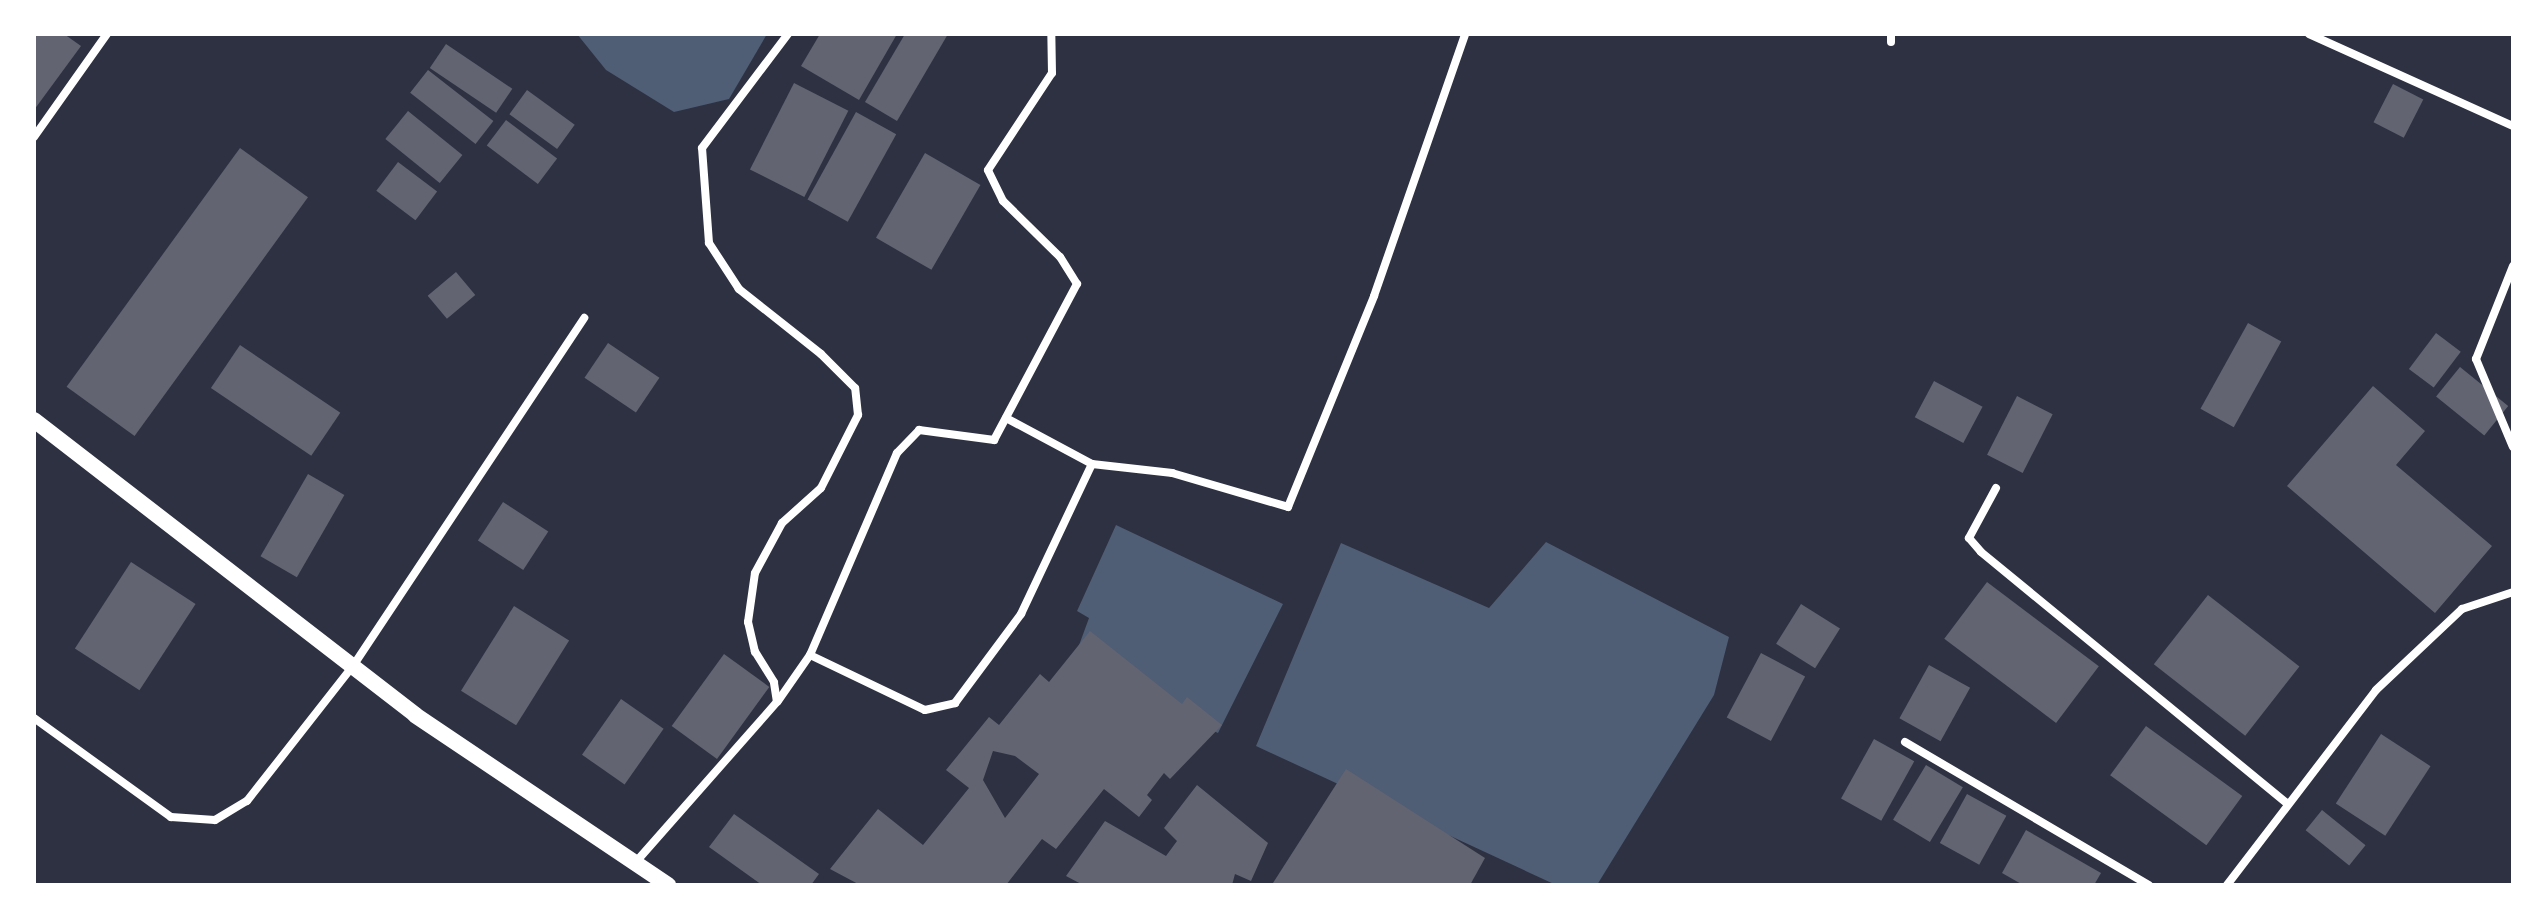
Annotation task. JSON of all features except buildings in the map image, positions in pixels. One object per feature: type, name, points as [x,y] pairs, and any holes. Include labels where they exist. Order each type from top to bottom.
[{"type":"main road","points":[[34,420],[353,666],[668,885]]},
{"type":"street","points":[[34,137],[107,34]]},
{"type":"street","points":[[777,702],[774,682],[755,652],[748,622],[750,594],[782,523],[821,488],[858,415],[855,388],[723,270],[709,243],[702,148],[788,34]]},
{"type":"street","points":[[635,863],[777,702],[810,655],[897,453],[919,430],[994,440],[1077,284],[1060,257],[1003,201],[988,170],[1052,73],[1051,34]]},
{"type":"street","points":[[1006,418],[1092,464],[1172,473],[1288,507],[1374,296],[1465,34]]},
{"type":"street","points":[[2309,34],[2513,126]]},
{"type":"street","points":[[2513,266],[2476,359],[2513,447]]},
{"type":"street","points":[[34,718],[171,817],[215,820],[247,801],[353,666],[584,318]]},
{"type":"street","points":[[810,655],[925,710],[955,703],[1021,614],[1092,464]]},
{"type":"street","points":[[1996,488],[1969,538],[1981,552],[2287,803]]},
{"type":"street","points":[[2227,885],[2376,690],[2462,609],[2513,592]]},
{"type":"street","points":[[1905,742],[2149,885]]},
{"type":"water","points":[[577,34],[767,34],[729,99],[674,112],[606,70]]},
{"type":"water","points":[[1116,525],[1283,604],[1218,733],[1071,667],[1089,618],[1077,611]]},
{"type":"water","points":[[1546,542],[1729,637],[1714,695],[1597,885],[1556,885],[1256,746],[1341,543],[1489,608]]}]
